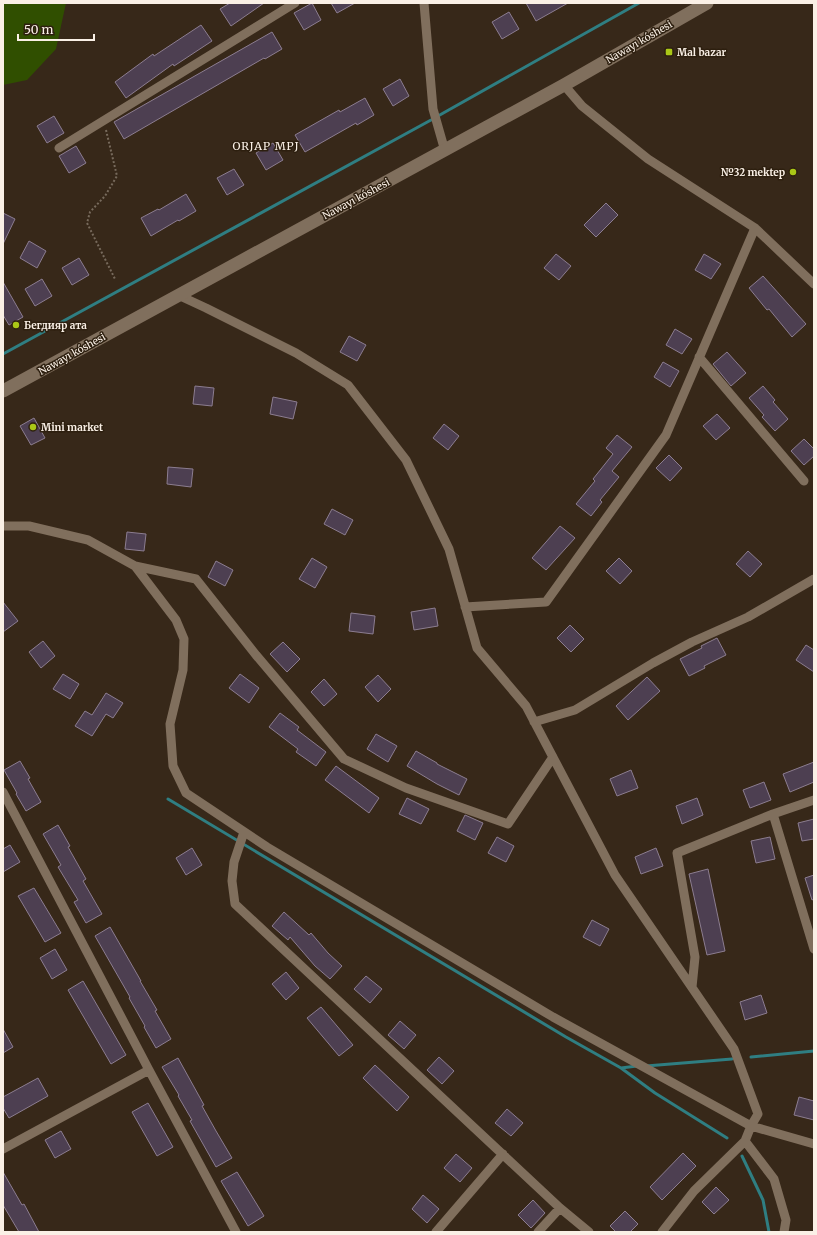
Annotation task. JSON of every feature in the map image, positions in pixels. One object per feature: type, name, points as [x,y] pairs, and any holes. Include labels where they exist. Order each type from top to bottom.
[{"type":"main road","name":"Nawayı kóshesi","points":[[3,392],[178,295],[445,151],[564,85],[703,4]]},
{"type":"street","points":[[59,148],[295,3]]},
{"type":"street","points":[[424,3],[433,109],[445,151]]},
{"type":"street","points":[[564,85],[582,106],[648,159],[755,228],[814,284]]},
{"type":"street","points":[[465,607],[546,602],[666,435],[755,228]]},
{"type":"street","points":[[178,295],[296,353],[348,385],[406,460],[449,549],[477,648],[526,706],[615,875],[734,1049],[758,1114],[745,1141],[694,1191],[662,1232]]},
{"type":"street","points":[[699,357],[804,481]]},
{"type":"street","points":[[3,526],[29,526],[88,540],[135,566],[196,579],[256,655],[344,759],[406,788],[508,824],[553,756]]},
{"type":"street","points":[[135,566],[176,620],[184,639],[183,670],[170,724],[173,766],[186,793],[274,851],[553,1017],[751,1126],[814,1144]]},
{"type":"street","points":[[534,722],[575,710],[653,663],[692,642],[748,618],[814,579]]},
{"type":"street","points":[[3,792],[236,1232]]},
{"type":"street","points":[[692,987],[695,957],[677,853],[772,814],[814,800]]},
{"type":"street","points":[[772,814],[814,949]]},
{"type":"street","points":[[244,832],[234,862],[232,881],[235,904],[560,1208],[589,1232]]},
{"type":"street","points":[[3,1149],[149,1070]]},
{"type":"street","points":[[745,1141],[774,1179],[786,1220],[784,1232]]},
{"type":"street","points":[[436,1232],[502,1154]]},
{"type":"street","points":[[538,1232],[560,1208]]},
{"type":"path","points":[[104,121],[117,176],[105,196],[90,212],[87,223],[115,280]]},
{"type":"green space","points":[[3,3],[66,3],[56,49],[27,80],[3,85]]},
{"type":"building","points":[[230,3],[264,3],[231,26],[220,9]]},
{"type":"building","points":[[312,3],[321,20],[304,30],[294,13]]},
{"type":"building","points":[[331,3],[355,3],[337,13]]},
{"type":"building","points":[[526,3],[568,3],[536,21]]},
{"type":"building","points":[[509,12],[519,29],[502,39],[492,22]]},
{"type":"building","points":[[201,25],[212,41],[174,66],[173,64],[126,98],[115,82],[153,54],[154,56]]},
{"type":"building","points":[[272,32],[282,49],[124,139],[114,122]]},
{"type":"building","points":[[400,79],[409,96],[393,106],[383,89]]},
{"type":"building","points":[[365,98],[374,115],[357,125],[356,123],[305,152],[295,135],[339,110],[340,112]]},
{"type":"building","points":[[54,116],[64,133],[47,143],[37,126]]},
{"type":"building","points":[[273,143],[283,160],[266,170],[256,153]]},
{"type":"building","points":[[76,146],[86,163],[69,173],[59,156]]},
{"type":"building","points":[[234,169],[244,185],[227,195],[217,178]]},
{"type":"building","points":[[186,194],[196,211],[151,236],[141,218],[158,209],[159,210]]},
{"type":"building","points":[[606,203],[618,215],[596,237],[584,225]]},
{"type":"building","points":[[3,213],[15,219],[3,244]]},
{"type":"building","points":[[29,241],[46,251],[37,268],[20,258]]},
{"type":"building","points":[[556,254],[571,266],[559,280],[544,268]]},
{"type":"building","points":[[704,254],[721,264],[711,279],[695,270]]},
{"type":"building","points":[[79,258],[89,275],[72,285],[62,268]]},
{"type":"building","points":[[763,276],[806,324],[792,337],[749,288]]},
{"type":"building","points":[[42,279],[52,296],[35,306],[25,289]]},
{"type":"building","points":[[3,282],[23,317],[9,325],[3,315]]},
{"type":"building","points":[[675,329],[692,339],[682,354],[666,345]]},
{"type":"building","points":[[349,336],[366,345],[357,361],[340,352]]},
{"type":"building","points":[[727,352],[746,373],[731,386],[713,364]]},
{"type":"building","points":[[663,362],[679,371],[670,387],[654,377]]},
{"type":"building","points":[[195,386],[214,388],[212,406],[193,404]]},
{"type":"building","points":[[763,386],[775,400],[773,402],[788,419],[775,431],[762,417],[764,415],[749,398]]},
{"type":"building","points":[[273,397],[297,402],[293,419],[270,414]]},
{"type":"building","points":[[717,414],[730,428],[716,440],[703,426]]},
{"type":"building","points":[[34,418],[45,438],[31,445],[20,426]]},
{"type":"building","points":[[444,424],[459,436],[448,450],[433,438]]},
{"type":"building","points":[[617,435],[632,447],[612,471],[619,477],[600,500],[602,502],[591,516],[576,504],[595,481],[593,479],[613,454],[606,448]]},
{"type":"building","points":[[804,439],[814,449],[814,456],[804,465],[791,451]]},
{"type":"building","points":[[669,455],[682,468],[670,481],[656,468]]},
{"type":"building","points":[[168,467],[193,469],[191,487],[167,484]]},
{"type":"building","points":[[332,509],[353,520],[345,535],[324,524]]},
{"type":"building","points":[[560,526],[575,538],[546,570],[532,558]]},
{"type":"building","points":[[127,532],[146,534],[144,551],[125,549]]},
{"type":"building","points":[[748,551],[762,564],[750,577],[736,564]]},
{"type":"building","points":[[312,558],[327,567],[315,588],[299,579]]},
{"type":"building","points":[[619,558],[632,571],[620,584],[606,571]]},
{"type":"building","points":[[216,561],[233,570],[225,586],[208,577]]},
{"type":"building","points":[[3,602],[18,621],[3,632]]},
{"type":"building","points":[[435,608],[438,626],[414,630],[411,612]]},
{"type":"building","points":[[351,613],[375,616],[373,634],[349,631]]},
{"type":"building","points":[[570,625],[584,639],[571,652],[557,638]]},
{"type":"building","points":[[717,638],[726,655],[704,666],[705,668],[689,676],[680,659],[702,648],[701,646]]},
{"type":"building","points":[[43,641],[55,656],[41,668],[29,652]]},
{"type":"building","points":[[283,642],[300,659],[287,672],[270,654]]},
{"type":"building","points":[[806,645],[814,650],[814,672],[796,660]]},
{"type":"building","points":[[63,674],[79,684],[70,699],[53,689]]},
{"type":"building","points":[[240,674],[259,688],[249,703],[229,688]]},
{"type":"building","points":[[378,675],[391,689],[378,702],[365,687]]},
{"type":"building","points":[[647,677],[660,691],[628,720],[616,706]]},
{"type":"building","points":[[324,679],[337,694],[324,706],[311,692]]},
{"type":"building","points":[[106,693],[123,703],[113,718],[106,714],[92,736],[75,726],[85,711],[92,715]]},
{"type":"building","points":[[280,713],[299,727],[297,730],[326,752],[316,766],[296,752],[298,749],[269,727]]},
{"type":"building","points":[[376,734],[397,746],[388,762],[367,749]]},
{"type":"building","points":[[416,751],[437,764],[467,779],[459,795],[407,766]]},
{"type":"building","points":[[20,761],[41,802],[26,811],[4,770]]},
{"type":"building","points":[[814,762],[814,782],[790,792],[783,774]]},
{"type":"building","points":[[336,766],[379,798],[369,813],[325,780]]},
{"type":"building","points":[[631,770],[638,788],[617,796],[610,779]]},
{"type":"building","points":[[764,782],[771,800],[750,808],[743,790]]},
{"type":"building","points":[[407,798],[429,809],[421,824],[399,814]]},
{"type":"building","points":[[697,798],[703,815],[682,824],[676,806]]},
{"type":"building","points":[[465,815],[483,823],[475,840],[457,831]]},
{"type":"building","points":[[814,819],[814,839],[802,841],[798,823]]},
{"type":"building","points":[[58,825],[70,846],[68,847],[86,879],[83,881],[102,914],[86,923],[74,902],[78,900],[58,867],[61,865],[43,834]]},
{"type":"building","points":[[497,837],[514,846],[506,862],[488,853]]},
{"type":"building","points":[[770,837],[775,859],[756,863],[751,841]]},
{"type":"building","points":[[10,845],[20,862],[3,872],[3,849]]},
{"type":"building","points":[[192,848],[202,865],[186,875],[176,858]]},
{"type":"building","points":[[656,848],[663,866],[641,874],[635,857]]},
{"type":"building","points":[[708,869],[725,951],[707,955],[689,874]]},
{"type":"building","points":[[814,875],[814,899],[812,900],[805,878]]},
{"type":"building","points":[[34,888],[61,933],[45,942],[18,896]]},
{"type":"building","points":[[284,912],[309,935],[311,933],[328,953],[342,966],[330,979],[315,966],[290,937],[288,940],[272,926]]},
{"type":"building","points":[[592,920],[609,929],[600,946],[583,937]]},
{"type":"building","points":[[110,927],[157,1010],[155,1011],[171,1039],[156,1048],[129,998],[130,997],[95,936]]},
{"type":"building","points":[[55,949],[67,970],[52,979],[40,958]]},
{"type":"building","points":[[286,972],[299,988],[286,1000],[272,984]]},
{"type":"building","points":[[366,976],[382,989],[370,1003],[354,989]]},
{"type":"building","points":[[83,981],[126,1055],[111,1064],[68,990]]},
{"type":"building","points":[[761,995],[767,1013],[745,1020],[740,1002]]},
{"type":"building","points":[[321,1007],[353,1045],[339,1056],[307,1018]]},
{"type":"building","points":[[400,1021],[416,1035],[404,1049],[388,1035]]},
{"type":"building","points":[[3,1029],[13,1047],[3,1053]]},
{"type":"building","points":[[439,1057],[454,1071],[442,1084],[427,1070]]},
{"type":"building","points":[[178,1058],[204,1105],[202,1106],[232,1158],[216,1167],[190,1121],[192,1120],[178,1096],[179,1095],[162,1067]]},
{"type":"building","points":[[375,1065],[409,1097],[397,1111],[363,1078]]},
{"type":"building","points":[[38,1078],[48,1096],[9,1118],[3,1108],[3,1097]]},
{"type":"building","points":[[799,1097],[814,1101],[814,1120],[794,1115]]},
{"type":"building","points":[[148,1103],[173,1147],[157,1156],[132,1112]]},
{"type":"building","points":[[507,1109],[523,1123],[511,1136],[495,1123]]},
{"type":"building","points":[[61,1131],[71,1149],[55,1158],[45,1140]]},
{"type":"building","points":[[683,1153],[696,1166],[662,1200],[650,1187]]},
{"type":"building","points":[[456,1154],[472,1168],[460,1182],[444,1168]]},
{"type":"building","points":[[3,1172],[22,1205],[24,1204],[39,1232],[19,1232],[3,1205]]},
{"type":"building","points":[[237,1172],[264,1216],[248,1226],[221,1181]]},
{"type":"building","points":[[716,1187],[729,1200],[714,1214],[702,1202]]},
{"type":"building","points":[[423,1195],[439,1209],[427,1223],[412,1209]]},
{"type":"building","points":[[533,1200],[545,1213],[531,1228],[518,1215]]},
{"type":"building","points":[[625,1211],[638,1224],[630,1232],[616,1232],[610,1226]]},
{"type":"waterway","points":[[438,116],[639,3]]},
{"type":"waterway","points":[[3,354],[431,120]]},
{"type":"waterway","points":[[168,799],[566,1037],[621,1068],[655,1093],[727,1138]]},
{"type":"waterway","points":[[751,1057],[814,1051]]},
{"type":"waterway","points":[[646,1066],[732,1059]]},
{"type":"waterway","points":[[621,1068],[637,1066]]},
{"type":"waterway","points":[[742,1156],[763,1200],[769,1232]]},
{"type":"place","name":"Mal bazar","points":[[669,52]]},
{"type":"place","name":"№32 mektep","points":[[793,172]]},
{"type":"place","name":"Бегдияр ата","points":[[16,325]]},
{"type":"place","name":"Mini market","points":[[33,427]]},
{"type":"district","name":"ORJAP MPJ","points":[[266,146]]}]
